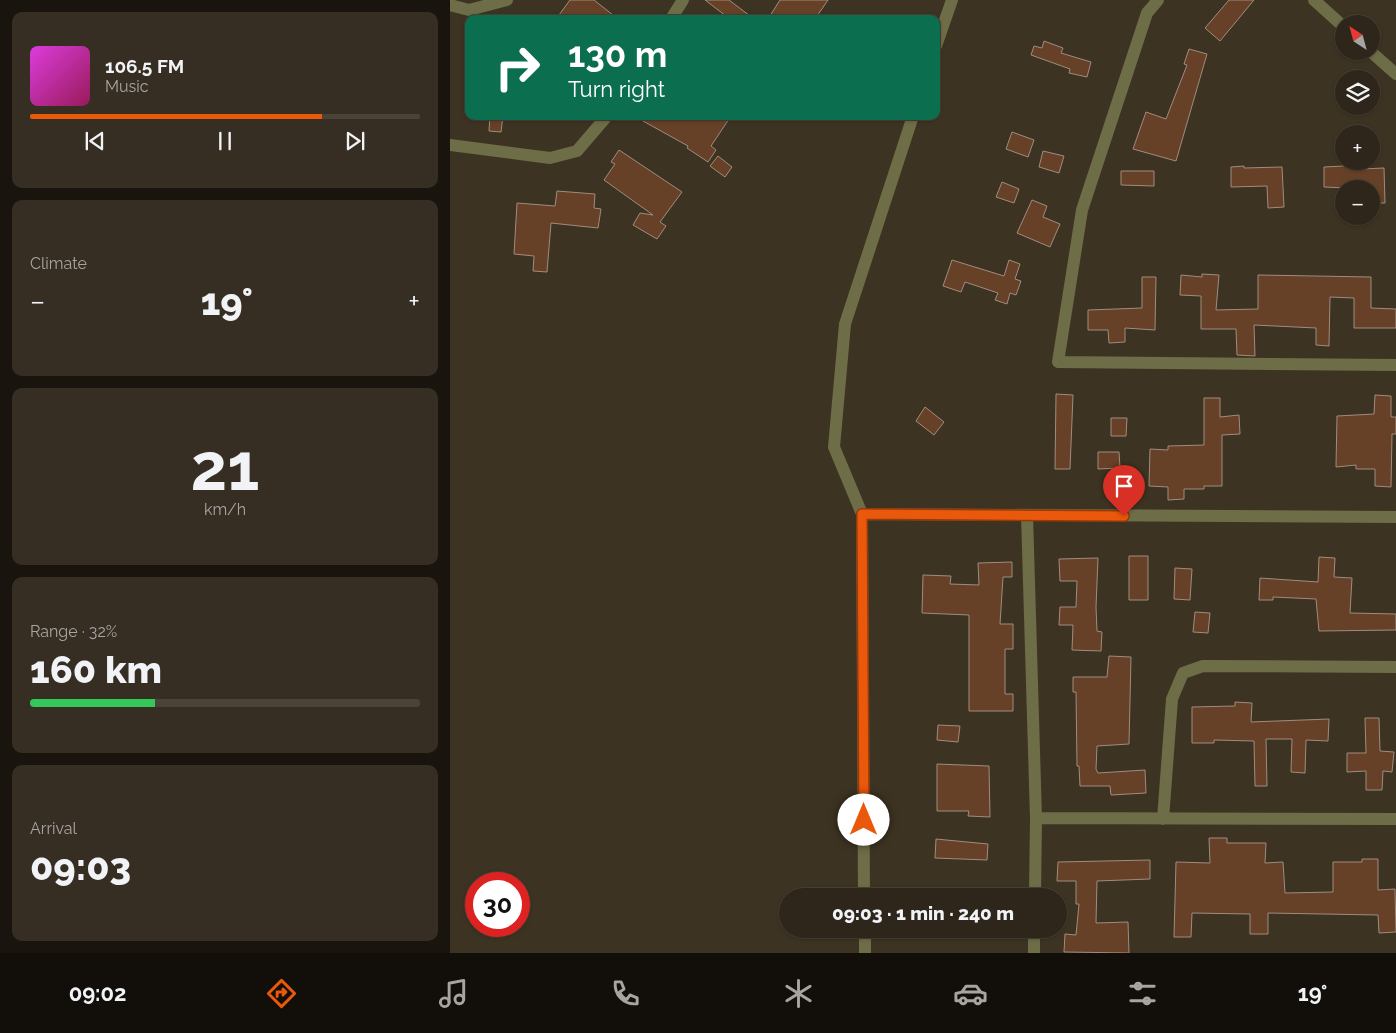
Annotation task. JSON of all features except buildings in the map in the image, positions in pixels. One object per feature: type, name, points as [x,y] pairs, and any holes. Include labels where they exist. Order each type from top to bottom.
[{"type":"street","points":[[450,5],[469,10],[507,0]]},
{"type":"street","points":[[674,15],[683,0]]},
{"type":"street","points":[[940,34],[952,0]]},
{"type":"street","points":[[1158,0],[1147,13],[1082,210],[1058,362],[1396,365]]},
{"type":"street","points":[[1314,0],[1335,19]]},
{"type":"street","points":[[1380,60],[1396,74]]},
{"type":"street","points":[[450,145],[550,158],[577,151],[604,120]]},
{"type":"street","points":[[864,888],[862,514],[834,447],[845,324],[912,120]]},
{"type":"street","points":[[862,514],[1396,517]]},
{"type":"street","points":[[1027,515],[1036,818],[1035,888]]},
{"type":"street","points":[[1163,819],[1172,700],[1183,673],[1203,666],[1396,667]]},
{"type":"street","points":[[1036,818],[1396,819]]},
{"type":"street","points":[[865,938],[865,953]]},
{"type":"street","points":[[1034,938],[1034,953]]},
{"type":"route","points":[[864,820],[862,514],[1124,516]]}]
